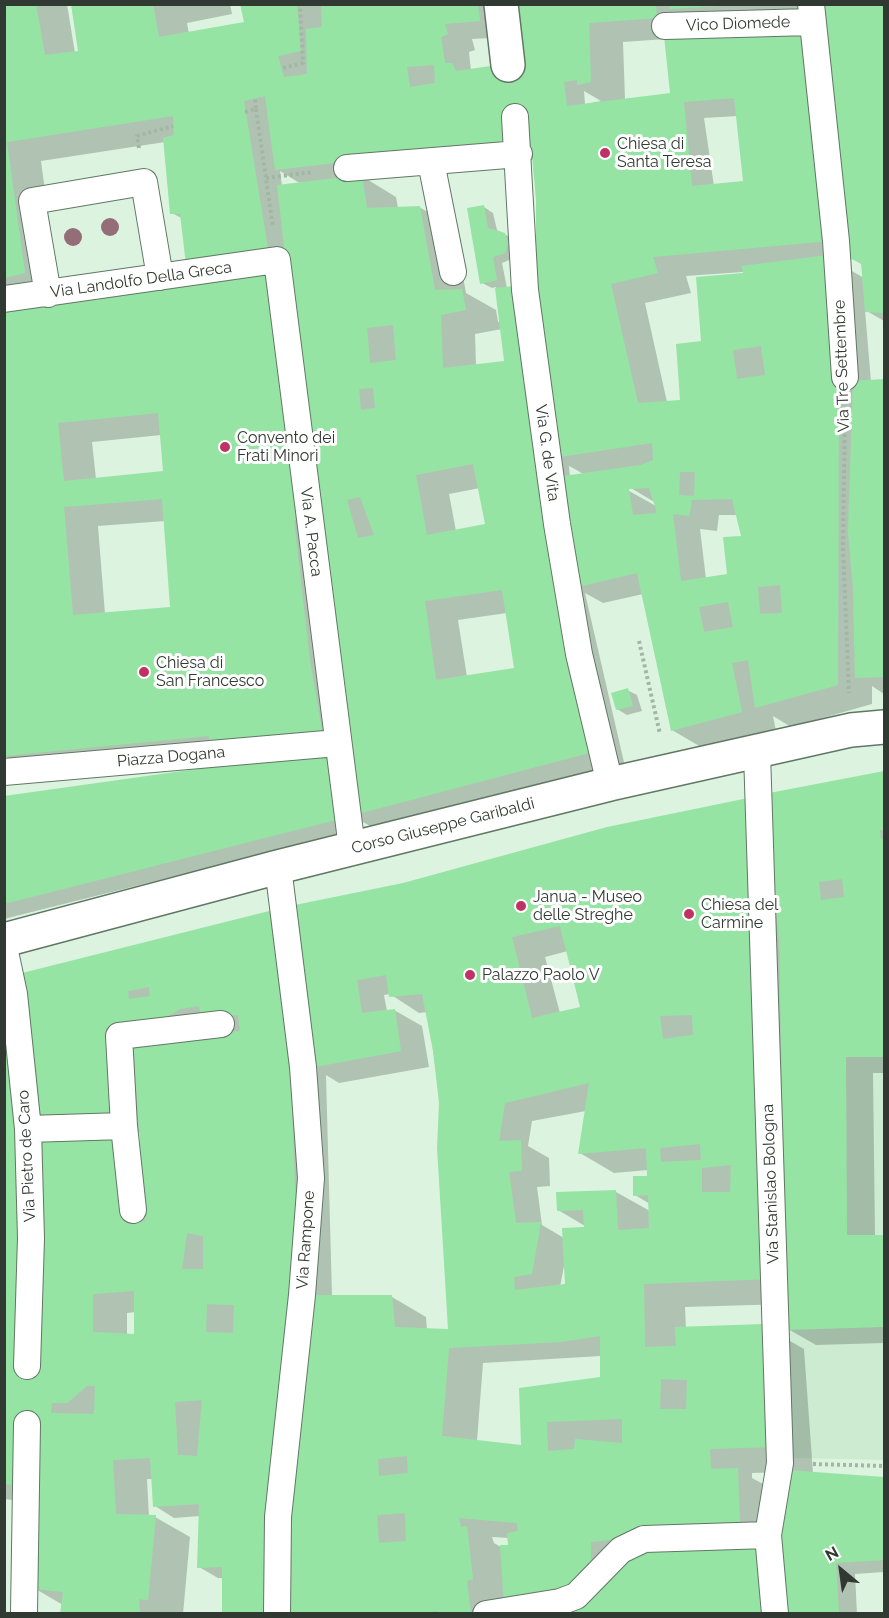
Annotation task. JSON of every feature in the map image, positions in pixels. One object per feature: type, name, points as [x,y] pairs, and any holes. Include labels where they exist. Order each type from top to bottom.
[{"type":"street","points":[[501,4],[508,65]]},
{"type":"street","name":"Corso Giuseppe Garibaldi","points":[[4,940],[352,848],[610,784],[757,753],[851,730],[885,727]]},
{"type":"lane","name":"Vico Diomede","points":[[665,26],[811,13]]},
{"type":"lane","name":"Via Tre Settembre","points":[[811,13],[836,241],[845,377]]},
{"type":"lane","name":"Via G. de Vita","points":[[515,117],[519,154],[525,290],[557,524],[579,654],[610,784]]},
{"type":"lane","points":[[347,168],[519,154]]},
{"type":"lane","points":[[431,162],[453,272]]},
{"type":"lane","points":[[48,294],[32,201],[144,182],[160,277]]},
{"type":"lane","name":"Via Landolfo Della Greca","points":[[4,299],[277,260]]},
{"type":"lane","name":"Via A. Pacca","points":[[277,260],[352,848]]},
{"type":"lane","name":"Piazza Dogana","points":[[4,772],[337,743]]},
{"type":"lane","name":"Via Stanislao Bologna","points":[[757,753],[780,1463],[768,1535],[775,1614]]},
{"type":"lane","name":"Via Rampone","points":[[278,1614],[278,1517],[302,1295],[311,1178],[303,1067],[279,867]]},
{"type":"lane","name":"Via Pietro de Caro","points":[[4,947],[14,994],[28,1129],[31,1238],[27,1366]]},
{"type":"lane","points":[[133,1210],[124,1126],[119,1036],[220,1024]]},
{"type":"lane","points":[[28,1129],[124,1126]]},
{"type":"lane","points":[[17,1612],[27,1424]]},
{"type":"lane","points":[[486,1614],[560,1602],[576,1596],[621,1550],[644,1539],[768,1535]]},
{"type":"path","points":[[283,68],[303,63],[300,4]]},
{"type":"path","points":[[255,99],[277,260]]},
{"type":"path","points":[[245,112],[256,109]]},
{"type":"path","points":[[266,178],[347,168]]},
{"type":"path","name":"Via Tre Settembre","points":[[845,377],[843,549],[851,730]]},
{"type":"path","points":[[639,641],[660,734]]},
{"type":"path","points":[[780,1463],[885,1466]]},
{"type":"shaded area","points":[[884,937],[884,1460],[793,1458],[786,1329],[779,939]]},
{"type":"building","points":[[4,4],[36,4],[45,55],[78,51],[71,4],[153,4],[159,37],[244,22],[240,4],[297,4],[301,51],[278,56],[284,77],[307,74],[306,29],[322,27],[321,5],[478,5],[480,21],[445,24],[448,34],[441,37],[445,63],[452,63],[456,71],[497,65],[513,4],[656,4],[657,18],[589,23],[591,82],[577,85],[577,80],[564,82],[567,106],[670,93],[664,36],[803,29],[830,241],[653,257],[658,273],[611,284],[638,403],[680,400],[676,344],[701,341],[696,277],[743,273],[742,266],[828,255],[839,374],[838,685],[755,708],[748,660],[732,663],[742,712],[671,731],[637,573],[573,588],[556,477],[641,465],[653,460],[652,443],[553,458],[536,265],[536,198],[528,116],[505,118],[508,143],[275,170],[265,96],[244,101],[269,255],[186,265],[180,214],[170,214],[163,138],[174,135],[173,116],[7,142],[25,273],[4,278]],"holes":[[[434,65],[435,83],[410,87],[407,67]],[[734,98],[743,181],[692,186],[684,102]],[[761,346],[765,375],[737,379],[733,350]],[[680,472],[695,472],[694,496],[679,495]],[[649,488],[657,513],[633,515],[629,489]],[[732,499],[741,536],[723,537],[727,574],[681,581],[673,514],[689,516],[692,500]],[[780,585],[782,613],[760,614],[758,587]],[[728,602],[733,627],[704,632],[699,607]]]},
{"type":"building","points":[[669,4],[719,4],[719,6],[670,9]]},
{"type":"building","points":[[823,4],[884,4],[884,313],[865,312],[861,263],[844,256]]},
{"type":"building","points":[[362,175],[367,208],[420,206],[435,290],[462,289],[466,310],[441,315],[443,368],[504,361],[495,288],[514,286],[553,585],[593,752],[350,816],[277,185]],"holes":[[[393,325],[396,360],[370,363],[367,328]],[[373,388],[375,408],[361,410],[359,389]],[[473,464],[485,524],[427,535],[416,475]],[[360,497],[374,535],[358,538],[347,500]],[[502,590],[514,668],[436,680],[425,601]]]},
{"type":"building","points":[[484,205],[488,228],[505,233],[508,243],[505,253],[493,257],[497,280],[480,284],[467,208]]},
{"type":"building","name":"Convento dei Frati Minori","points":[[269,269],[298,520],[294,520],[310,661],[323,736],[210,747],[209,736],[4,756],[4,311],[100,299],[182,279]],"holes":[[[158,413],[163,471],[64,481],[58,423]],[[162,499],[170,607],[73,615],[64,507]]]},
{"type":"building","points":[[884,379],[884,677],[855,678],[853,588],[848,532],[853,381]]},
{"type":"building","points":[[628,688],[633,706],[616,710],[611,693]]},
{"type":"building","points":[[325,751],[336,820],[4,904],[4,796]]},
{"type":"building","points":[[884,771],[884,830],[880,830],[881,839],[884,839],[884,1057],[846,1057],[847,1235],[884,1235],[884,1327],[786,1330],[779,939],[764,794]],"holes":[[[842,879],[844,897],[821,900],[819,882]]]},
{"type":"building","points":[[748,798],[772,1279],[644,1284],[645,1347],[676,1346],[675,1327],[763,1324],[772,1447],[710,1449],[711,1469],[738,1468],[740,1527],[591,1542],[591,1576],[562,1601],[504,1604],[500,1545],[508,1545],[507,1533],[518,1531],[517,1523],[459,1518],[461,1527],[467,1526],[473,1579],[467,1581],[471,1614],[437,1614],[437,1611],[412,1614],[286,1614],[285,1522],[315,1295],[392,1295],[395,1327],[448,1329],[437,1148],[439,1103],[433,1051],[422,994],[389,997],[386,975],[357,980],[362,1013],[395,1009],[401,1051],[310,1068],[290,906],[403,883],[607,827]],"holes":[[[560,926],[580,1007],[532,1018],[512,937]],[[692,1015],[693,1035],[663,1039],[660,1016]],[[589,1083],[578,1154],[646,1148],[647,1176],[633,1176],[633,1196],[648,1195],[649,1228],[618,1230],[616,1190],[556,1192],[557,1211],[583,1210],[584,1227],[562,1228],[565,1284],[515,1290],[514,1277],[532,1274],[541,1222],[516,1223],[509,1172],[522,1171],[521,1140],[499,1141],[505,1103]],[[700,1144],[701,1160],[661,1162],[660,1148]],[[731,1165],[730,1192],[702,1192],[702,1168]],[[600,1336],[600,1377],[519,1388],[521,1445],[442,1436],[449,1348],[560,1342]],[[661,1379],[687,1380],[686,1409],[660,1409]],[[622,1419],[622,1443],[575,1439],[574,1449],[548,1451],[547,1422]],[[407,1456],[408,1473],[379,1476],[378,1459]],[[405,1513],[406,1541],[379,1543],[377,1515]]]},
{"type":"building","points":[[285,907],[298,1275],[270,1614],[222,1614],[222,1567],[197,1568],[199,1504],[153,1507],[150,1458],[113,1460],[116,1514],[156,1515],[148,1600],[139,1599],[140,1614],[60,1614],[63,1592],[33,1589],[18,1421],[11,1485],[4,1484],[4,1023],[39,1142],[49,1142],[49,1138],[117,1135],[128,1224],[145,1221],[133,1039],[240,1031],[238,1015],[201,1018],[199,1006],[180,1009],[153,1025],[106,1028],[114,1116],[36,1123],[22,973]],"holes":[[[149,987],[150,996],[129,999],[128,991]],[[187,1233],[203,1236],[203,1269],[182,1269]],[[134,1291],[134,1334],[93,1332],[93,1294]],[[207,1304],[234,1305],[233,1333],[206,1332]],[[87,1386],[95,1386],[94,1414],[51,1413],[52,1403],[67,1403]],[[202,1400],[197,1456],[178,1455],[175,1402]]]},
{"type":"building","points":[[787,1470],[884,1477],[884,1560],[836,1563],[839,1614],[782,1614],[777,1557]]},
{"type":"building","points":[[757,1547],[763,1614],[530,1614],[636,1548]]},
{"type":"place","name":"Chiesa di Santa Teresa","points":[[605,153]]},
{"type":"place","name":"Convento dei Frati Minori","points":[[225,447]]},
{"type":"place","name":"Chiesa di San Francesco","points":[[144,672]]},
{"type":"place","name":"Janua - Museo delle Streghe","points":[[521,906]]},
{"type":"place","name":"Chiesa del Carmine","points":[[689,914]]},
{"type":"place","name":"Palazzo Paolo V","points":[[470,975]]}]
